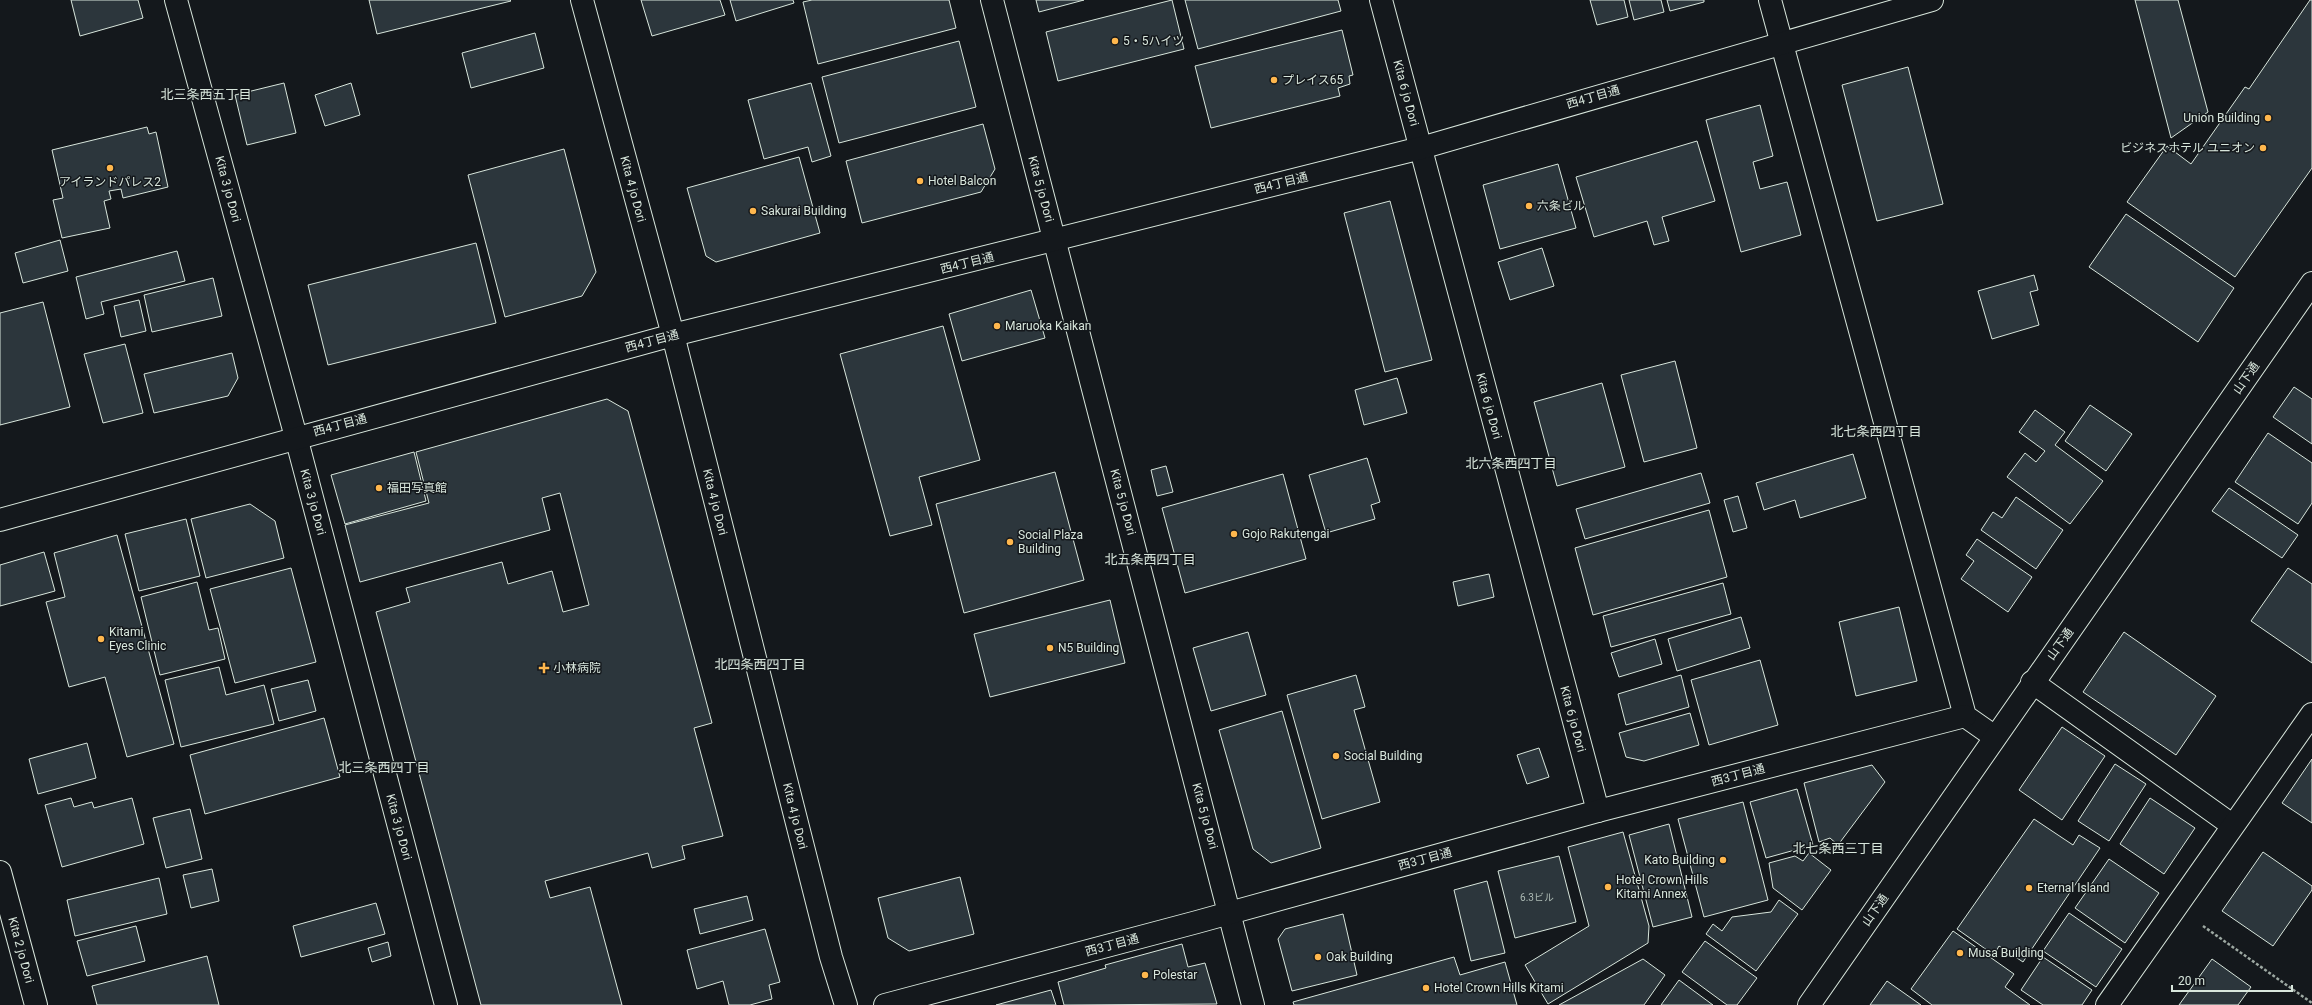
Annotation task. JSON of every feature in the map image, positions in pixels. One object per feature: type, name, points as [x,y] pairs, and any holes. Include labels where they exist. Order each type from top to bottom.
[{"type":"street","name":"Kita 3 jo Dori","points":[[176,0],[296,437],[446,1005]]},
{"type":"street","name":"Kita 4 jo Dori","points":[[582,0],[673,335],[827,942],[846,1005]]},
{"type":"street","name":"Kita 5 jo Dori","points":[[992,0],[1253,1005]]},
{"type":"street","name":"Kita 6 jo Dori","points":[[1381,0],[1598,811]]},
{"type":"street","points":[[1770,0],[1965,716],[1995,737]]},
{"type":"street","name":"西4丁目通","points":[[0,520],[296,437],[673,335],[1421,148],[1932,0]]},
{"type":"street","name":"山下通","points":[[1809,1005],[2032,682],[2312,283]]},
{"type":"street","points":[[2032,682],[2232,825]]},
{"type":"street","points":[[2107,1005],[2232,825],[2312,714]]},
{"type":"street","name":"西3丁目通","points":[[886,1005],[1230,913],[1598,811],[1965,716]]},
{"type":"street","name":"Kita 2 jo Dori","points":[[0,872],[36,1005]]},
{"type":"path","points":[[2176,906],[2312,1003]]},
{"type":"building","points":[[71,0],[138,0],[143,18],[80,36]]},
{"type":"building","points":[[369,0],[510,0],[511,1],[377,34]]},
{"type":"building","points":[[641,0],[720,0],[725,15],[652,36]]},
{"type":"building","points":[[730,0],[793,0],[794,3],[736,21]]},
{"type":"building","points":[[812,0],[949,0],[956,28],[818,64],[803,2]]},
{"type":"building","points":[[1036,0],[1084,0],[1039,12]]},
{"type":"building","name":"5・5ハイツ","points":[[1172,0],[1184,49],[1058,81],[1046,32]]},
{"type":"building","points":[[1185,0],[1338,0],[1341,11],[1198,49]]},
{"type":"building","points":[[1590,0],[1624,0],[1628,17],[1597,25]]},
{"type":"building","points":[[1629,0],[1661,0],[1664,12],[1634,20]]},
{"type":"building","points":[[1667,0],[1704,0],[1704,2],[1670,11]]},
{"type":"building","points":[[2135,0],[2178,0],[2208,112],[2171,138]]},
{"type":"building","name":"Union Building","points":[[2310,0],[2312,0],[2312,168],[2235,277],[2127,202],[2167,146],[2191,164],[2245,87],[2249,89]]},
{"type":"building","name":"プレイス65","points":[[1342,30],[1353,75],[1349,76],[1350,84],[1338,88],[1340,96],[1211,128],[1195,66]]},
{"type":"building","points":[[535,33],[544,68],[471,88],[462,53]]},
{"type":"building","points":[[959,41],[976,107],[839,143],[822,77]]},
{"type":"building","points":[[1908,67],[1943,204],[1877,221],[1842,85]]},
{"type":"building","points":[[284,83],[296,133],[247,145],[235,95]]},
{"type":"building","points":[[351,83],[360,115],[325,126],[315,95]]},
{"type":"building","points":[[811,83],[831,156],[812,162],[808,147],[764,159],[748,100]]},
{"type":"building","points":[[1760,105],[1773,156],[1753,162],[1760,189],[1787,182],[1801,235],[1741,252],[1706,120]]},
{"type":"building","name":"Hotel Balcon","points":[[983,124],[995,169],[981,192],[862,223],[846,161]]},
{"type":"building","name":"アイランドパレス2","points":[[147,127],[149,134],[156,132],[168,187],[123,198],[121,189],[109,191],[111,199],[104,201],[110,228],[62,238],[53,200],[63,198],[52,150]]},
{"type":"building","points":[[1697,141],[1715,201],[1662,217],[1669,241],[1654,245],[1647,221],[1594,237],[1576,177]]},
{"type":"building","points":[[564,149],[596,272],[582,296],[505,317],[468,175]]},
{"type":"building","name":"Sakurai Building","points":[[799,157],[820,233],[716,262],[706,256],[687,188]]},
{"type":"building","name":"六条ビル","points":[[1558,164],[1576,228],[1500,249],[1483,185]]},
{"type":"building","points":[[1390,201],[1432,360],[1385,372],[1344,213]]},
{"type":"building","points":[[2126,214],[2234,288],[2198,342],[2089,267]]},
{"type":"building","points":[[60,240],[68,271],[23,283],[15,253]]},
{"type":"building","points":[[476,243],[496,323],[328,365],[308,285]]},
{"type":"building","points":[[1542,248],[1554,286],[1510,300],[1498,262]]},
{"type":"building","points":[[177,251],[185,281],[101,302],[104,314],[86,319],[76,277]]},
{"type":"building","points":[[2034,275],[2038,290],[2030,292],[2039,325],[1992,339],[1978,291]]},
{"type":"building","points":[[213,278],[222,316],[152,332],[144,295]]},
{"type":"building","name":"Maruoka Kaikan","points":[[1031,290],[1045,338],[962,361],[949,314]]},
{"type":"building","points":[[139,300],[146,331],[121,337],[114,306]]},
{"type":"building","points":[[43,302],[70,407],[0,425],[0,313]]},
{"type":"building","points":[[943,326],[980,460],[919,477],[932,525],[890,536],[840,354]]},
{"type":"building","points":[[125,344],[143,413],[103,423],[84,354]]},
{"type":"building","points":[[232,353],[238,378],[228,396],[154,413],[144,374]]},
{"type":"building","points":[[1675,361],[1697,448],[1644,462],[1621,375]]},
{"type":"building","points":[[1397,378],[1407,413],[1364,425],[1355,390]]},
{"type":"building","points":[[1602,383],[1625,467],[1557,486],[1534,402]]},
{"type":"building","points":[[2294,387],[2312,399],[2312,444],[2273,417]]},
{"type":"building","name":"小林病院","points":[[607,399],[628,411],[712,723],[694,728],[723,836],[682,846],[685,859],[652,868],[648,853],[545,881],[550,898],[590,887],[622,1005],[481,1005],[376,612],[410,602],[406,588],[502,562],[508,584],[552,571],[563,612],[589,605],[560,493],[542,498],[550,530],[360,582],[345,525],[429,503],[416,452]]},
{"type":"building","points":[[2090,405],[2132,434],[2106,471],[2065,441]]},
{"type":"building","points":[[2035,410],[2065,432],[2055,445],[2103,481],[2070,524],[2007,477],[2025,453],[2036,462],[2045,451],[2019,432]]},
{"type":"building","points":[[2268,433],[2312,463],[2312,503],[2298,524],[2235,482]]},
{"type":"building","name":"福田写真館","points":[[414,452],[426,501],[345,524],[331,475]]},
{"type":"building","points":[[1853,454],[1866,498],[1800,518],[1795,500],[1764,510],[1756,483]]},
{"type":"building","points":[[1367,458],[1380,502],[1371,505],[1375,519],[1326,533],[1309,475]]},
{"type":"building","points":[[1166,466],[1173,492],[1157,496],[1151,470]]},
{"type":"building","name":"Social Plaza Building","points":[[1055,472],[1084,580],[964,613],[936,504]]},
{"type":"building","points":[[1701,473],[1710,503],[1585,539],[1576,509]]},
{"type":"building","name":"Gojo Rakutengai","points":[[1283,474],[1306,559],[1185,593],[1162,508]]},
{"type":"building","points":[[2229,488],[2298,535],[2282,558],[2212,511]]},
{"type":"building","points":[[1738,496],[1747,528],[1733,532],[1724,500]]},
{"type":"building","points":[[2016,497],[2063,530],[2036,569],[1981,530],[1993,512],[2002,518]]},
{"type":"building","points":[[250,504],[275,521],[284,558],[206,578],[191,519]]},
{"type":"building","points":[[1709,510],[1727,577],[1593,615],[1575,548]]},
{"type":"building","points":[[186,519],[200,576],[139,591],[125,534]]},
{"type":"building","name":"Kitami Eyes Clinic","points":[[117,535],[174,744],[127,757],[105,677],[69,687],[46,602],[65,597],[54,553]]},
{"type":"building","points":[[1977,539],[2032,577],[2008,612],[1961,579],[1974,561],[1966,555]]},
{"type":"building","points":[[44,552],[55,591],[0,606],[0,565]]},
{"type":"building","points":[[291,568],[316,662],[235,683],[210,589]]},
{"type":"building","points":[[2288,568],[2312,584],[2312,663],[2251,621]]},
{"type":"building","points":[[1489,574],[1494,597],[1458,606],[1453,582]]},
{"type":"building","points":[[197,582],[209,630],[218,628],[225,659],[160,675],[141,597]]},
{"type":"building","points":[[1723,583],[1731,614],[1611,647],[1603,616]]},
{"type":"building","name":"N5 Building","points":[[1110,600],[1125,663],[990,697],[974,634]]},
{"type":"building","points":[[1899,607],[1917,681],[1856,696],[1839,622]]},
{"type":"building","points":[[1741,617],[1750,648],[1677,671],[1668,639]]},
{"type":"building","points":[[1248,632],[1266,695],[1211,711],[1193,648]]},
{"type":"building","points":[[2124,632],[2216,696],[2176,755],[2083,692]]},
{"type":"building","points":[[1655,639],[1662,664],[1619,677],[1611,653]]},
{"type":"building","points":[[1760,660],[1778,725],[1709,745],[1691,680]]},
{"type":"building","points":[[219,667],[226,695],[264,685],[274,724],[181,747],[165,680]]},
{"type":"building","name":"Social Building","points":[[1356,675],[1365,707],[1354,710],[1380,802],[1322,819],[1287,695]]},
{"type":"building","points":[[1681,675],[1689,707],[1626,725],[1618,694]]},
{"type":"building","points":[[308,680],[316,711],[279,721],[271,689]]},
{"type":"building","points":[[1282,711],[1321,848],[1271,863],[1253,849],[1219,730]]},
{"type":"building","points":[[1690,713],[1699,745],[1644,761],[1626,757],[1619,733]]},
{"type":"building","points":[[324,718],[340,777],[205,814],[190,755]]},
{"type":"building","points":[[2062,727],[2105,756],[2062,820],[2019,790]]},
{"type":"building","points":[[87,743],[96,778],[38,794],[29,759]]},
{"type":"building","points":[[1539,748],[1549,777],[1527,784],[1517,755]]},
{"type":"building","points":[[2312,759],[2312,823],[2282,803]]},
{"type":"building","points":[[2115,764],[2146,784],[2109,841],[2078,821]]},
{"type":"building","points":[[1872,765],[1885,782],[1838,845],[1830,838],[1819,842],[1804,783]]},
{"type":"building","points":[[1797,789],[1813,845],[1766,858],[1750,802]]},
{"type":"building","points":[[71,798],[74,807],[92,802],[94,808],[132,798],[144,844],[62,867],[45,805]]},
{"type":"building","points":[[2150,798],[2195,828],[2164,874],[2120,844]]},
{"type":"building","name":"Kato Building","points":[[1743,802],[1768,900],[1704,917],[1678,819]]},
{"type":"building","points":[[190,809],[202,859],[166,868],[153,818]]},
{"type":"building","name":"Eternal Island","points":[[2034,819],[2073,845],[2079,835],[2100,848],[2023,962],[1999,946],[1994,955],[1957,929]]},
{"type":"building","points":[[1669,824],[1692,917],[1653,927],[1629,835]]},
{"type":"building","name":"Hotel Crown Hills Kitami Annex","points":[[1623,832],[1649,926],[1648,943],[1548,1004],[1525,965],[1589,926],[1568,847]]},
{"type":"building","points":[[2263,852],[2312,886],[2312,890],[2273,946],[2222,911]]},
{"type":"building","points":[[1809,853],[1831,870],[1802,910],[1773,888],[1769,863],[1795,856],[1803,861]]},
{"type":"building","points":[[1559,856],[1576,922],[1515,938],[1498,871]]},
{"type":"building","points":[[2109,859],[2159,893],[2125,943],[2075,908]]},
{"type":"building","points":[[212,869],[219,901],[191,908],[183,875]]},
{"type":"building","points":[[960,877],[974,934],[909,951],[888,938],[878,898]]},
{"type":"building","points":[[159,878],[167,914],[75,936],[67,900]]},
{"type":"building","points":[[1487,881],[1505,953],[1471,961],[1454,890]]},
{"type":"building","points":[[747,896],[753,920],[700,934],[694,909]]},
{"type":"building","points":[[1779,900],[1798,914],[1756,971],[1706,934],[1713,924],[1722,931],[1732,917],[1771,912]]},
{"type":"building","points":[[376,903],[385,934],[301,957],[293,926]]},
{"type":"building","points":[[2069,913],[2122,949],[2096,987],[2043,951]]},
{"type":"building","name":"Oak Building","points":[[1343,914],[1357,975],[1292,991],[1278,939],[1285,929]]},
{"type":"building","points":[[136,926],[145,961],[87,976],[77,941]]},
{"type":"building","points":[[765,929],[780,982],[769,985],[772,999],[750,1005],[729,1005],[723,981],[697,989],[687,950]]},
{"type":"building","name":"Musa Building","points":[[1953,931],[2014,974],[2005,987],[2030,1005],[1932,1005],[1911,989]]},
{"type":"building","points":[[1705,941],[1757,978],[1737,1005],[1727,1005],[1682,972]]},
{"type":"building","points":[[388,942],[391,956],[372,962],[368,948]]},
{"type":"building","name":"Polestar","points":[[1182,944],[1188,967],[1205,963],[1217,1004],[1064,1005],[1058,982],[1106,968],[1105,965]]},
{"type":"building","points":[[207,956],[219,1005],[97,1005],[92,986]]},
{"type":"building","name":"Hotel Crown Hills Kitami","points":[[1454,957],[1460,975],[1505,962],[1517,1005],[1294,1005],[1293,1002]]},
{"type":"building","points":[[2043,957],[2092,990],[2082,1005],[2043,1005],[2021,990]]},
{"type":"building","points":[[1643,959],[1665,975],[1644,1005],[1559,1005]]},
{"type":"building","points":[[2212,959],[2251,987],[2238,1005],[2179,1005]]},
{"type":"building","points":[[1679,980],[1713,1005],[1661,1005]]},
{"type":"building","points":[[1887,981],[1921,1005],[1870,1005]]},
{"type":"building","points":[[1051,990],[1056,1005],[996,1005]]},
{"type":"place","name":"5・5ハイツ","points":[[1115,41]]},
{"type":"place","name":"プレイス65","points":[[1274,80]]},
{"type":"place","name":"Union Building","points":[[2268,118]]},
{"type":"place","name":"ビジネスホテル ユニオン","points":[[2263,148]]},
{"type":"place","name":"アイランドパレス2","points":[[110,168]]},
{"type":"place","name":"Hotel Balcon","points":[[920,181]]},
{"type":"place","name":"六条ビル","points":[[1529,206]]},
{"type":"place","name":"Sakurai Building","points":[[753,211]]},
{"type":"place","name":"Maruoka Kaikan","points":[[997,326]]},
{"type":"place","name":"福田写真館","points":[[379,488]]},
{"type":"place","name":"Gojo Rakutengai","points":[[1234,534]]},
{"type":"place","name":"Social Plaza Building","points":[[1010,542]]},
{"type":"place","name":"Kitami Eyes Clinic","points":[[101,639]]},
{"type":"place","name":"N5 Building","points":[[1050,648]]},
{"type":"place","name":"小林病院","points":[[544,668]]},
{"type":"place","name":"Social Building","points":[[1336,756]]},
{"type":"place","name":"Kato Building","points":[[1723,860]]},
{"type":"place","name":"Hotel Crown Hills Kitami Annex","points":[[1608,887]]},
{"type":"place","name":"Eternal Island","points":[[2029,888]]},
{"type":"place","name":"Musa Building","points":[[1960,953]]},
{"type":"place","name":"Oak Building","points":[[1318,957]]},
{"type":"place","name":"Polestar","points":[[1145,975]]},
{"type":"place","name":"Hotel Crown Hills Kitami","points":[[1426,988]]},
{"type":"district","name":"北三条西五丁目","points":[[206,94]]},
{"type":"district","name":"北七条西四丁目","points":[[1876,431]]},
{"type":"district","name":"北六条西四丁目","points":[[1511,463]]},
{"type":"district","name":"北五条西四丁目","points":[[1150,559]]},
{"type":"district","name":"北四条西四丁目","points":[[760,664]]},
{"type":"district","name":"北三条西四丁目","points":[[384,767]]},
{"type":"district","name":"北七条西三丁目","points":[[1838,848]]}]
